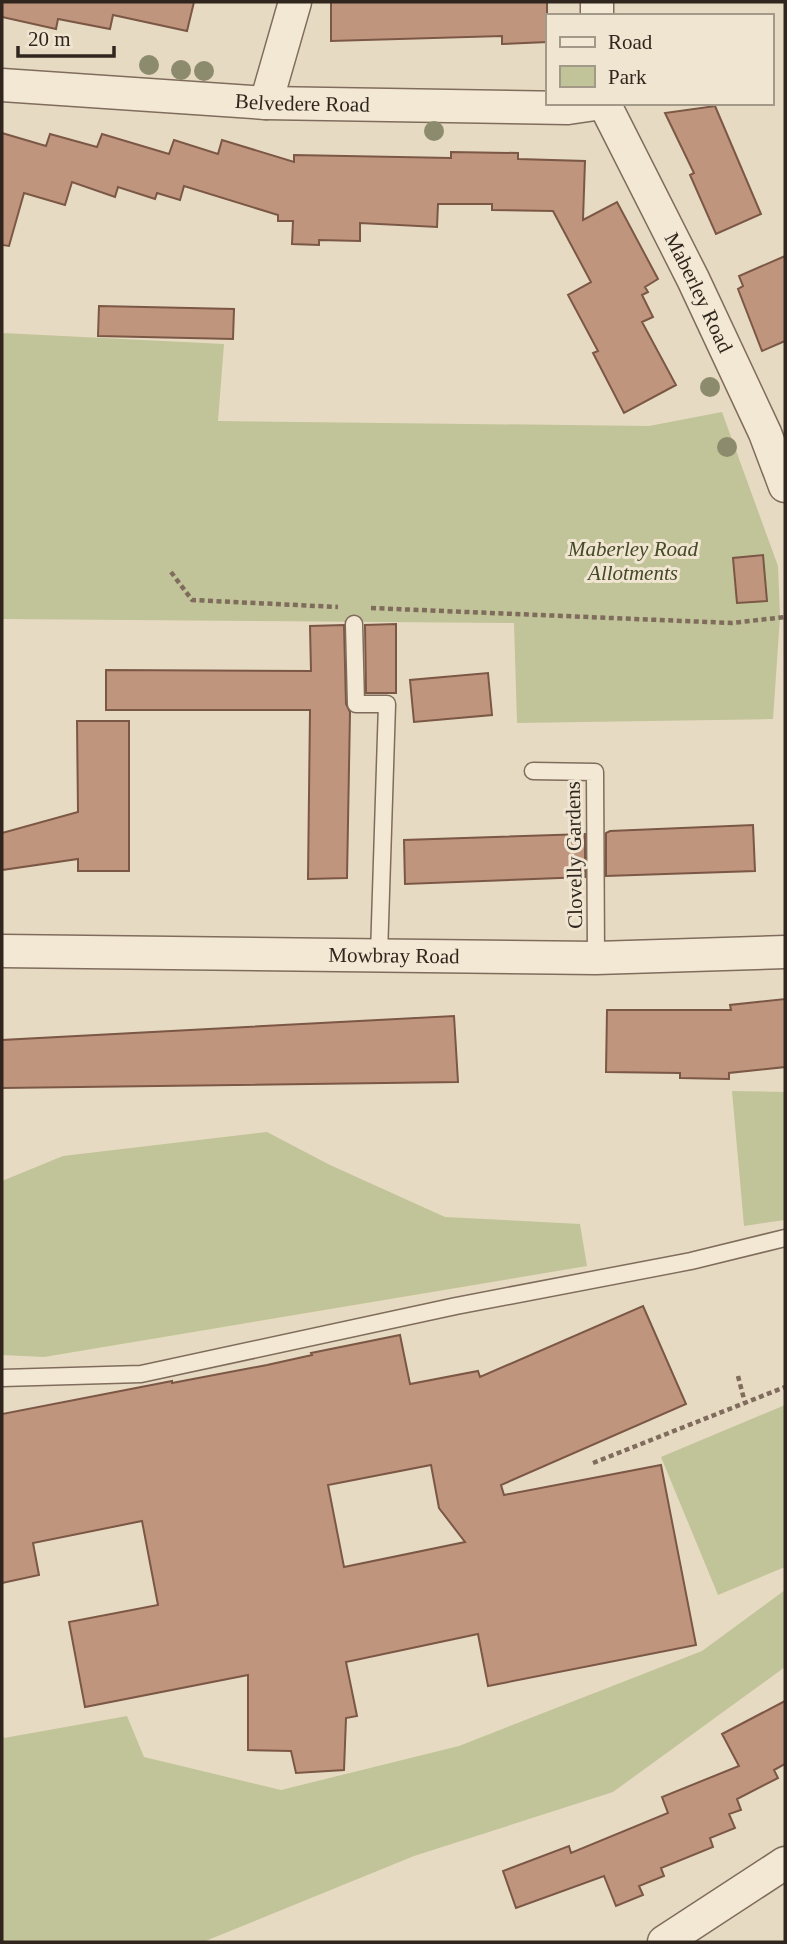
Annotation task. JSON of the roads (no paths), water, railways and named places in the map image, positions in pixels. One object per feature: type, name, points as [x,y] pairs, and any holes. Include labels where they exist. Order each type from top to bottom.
[{"type":"street","points":[[266,103],[295,2]]},
{"type":"street","name":"Belvedere Road","points":[[2,85],[266,103],[568,108],[589,105]]},
{"type":"street","name":"Maberley Road","points":[[604,105],[693,279],[752,404],[785,486]]},
{"type":"street","name":"Mowbray Road","points":[[2,951],[596,958],[785,952]]},
{"type":"street","points":[[664,1942],[785,1863]]},
{"type":"lane","points":[[354,624],[356,704],[387,704],[379,955]]},
{"type":"lane","name":"Clovelly Gardens","points":[[533,771],[595,772],[596,958]]},
{"type":"lane","points":[[2,1378],[141,1374],[456,1306],[691,1261],[785,1238]]},
{"type":"park label","name":"Maberley Road Allotments","points":[[633,561]]}]
